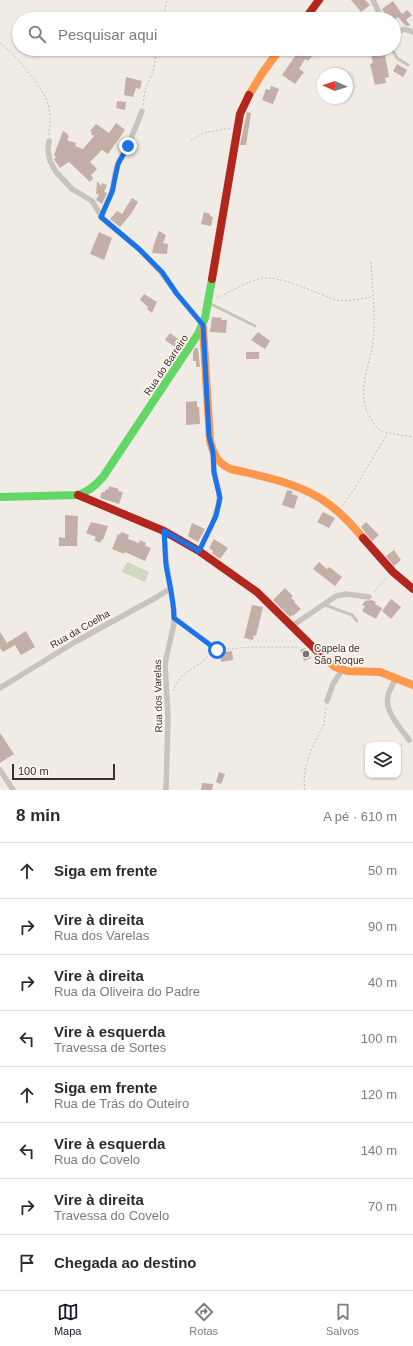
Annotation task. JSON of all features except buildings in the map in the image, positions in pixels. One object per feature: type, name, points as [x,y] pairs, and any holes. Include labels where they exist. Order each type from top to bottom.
[{"type":"street","points":[[310,12],[319,0]]},
{"type":"street","points":[[373,0],[379,12]]},
{"type":"street","points":[[401,31],[404,29],[413,32]]},
{"type":"street","name":"Rua do Barreiro","points":[[78,495],[92,488],[103,477],[196,338],[203,325],[240,114],[246,101],[274,56]]},
{"type":"street","points":[[101,217],[112,192],[118,164],[128,146],[142,111]]},
{"type":"street","points":[[49,141],[50,161],[54,168],[72,189],[92,201],[101,217],[135,246],[162,272],[177,294],[203,325],[209,436],[213,452],[214,472],[219,493],[219,503],[212,525],[199,551]]},
{"type":"street","points":[[213,452],[218,461],[228,468],[298,486],[311,492],[338,511],[391,571],[413,589]]},
{"type":"street","points":[[0,497],[78,495],[164,531],[199,551],[257,592],[333,665],[342,670],[376,672],[413,685]]},
{"type":"street","name":"Rua dos Varelas","points":[[164,531],[166,559],[174,604],[174,618],[165,663],[168,718],[166,790]]},
{"type":"street","name":"Rua da Coelha","points":[[0,688],[75,642],[171,588]]},
{"type":"street","points":[[292,626],[336,596],[369,597]]},
{"type":"street","points":[[327,701],[333,684],[342,670]]},
{"type":"street","points":[[396,679],[388,693],[387,702],[392,715],[409,740]]},
{"type":"street","points":[[0,770],[13,790]]},
{"type":"lane","points":[[397,56],[408,65]]},
{"type":"lane","points":[[207,303],[255,326]]},
{"type":"lane","points":[[325,604],[352,615],[357,621]]},
{"type":"path","points":[[164,12],[167,0]]},
{"type":"path","points":[[0,43],[12,54]]},
{"type":"path","points":[[14,56],[36,83],[48,102],[50,122],[49,141]]},
{"type":"path","points":[[142,111],[146,90],[153,72],[156,56]]},
{"type":"path","points":[[191,141],[203,133],[237,127]]},
{"type":"path","points":[[371,262],[374,340],[363,386],[363,399],[368,413],[379,430],[387,433],[413,437]]},
{"type":"path","points":[[207,303],[259,278],[281,279],[337,300],[346,301],[373,297]]},
{"type":"path","points":[[338,511],[353,491],[387,433]]},
{"type":"path","points":[[369,597],[391,571]]},
{"type":"path","points":[[174,618],[217,650]]},
{"type":"path","points":[[172,692],[183,675],[217,650],[250,647],[312,646]]},
{"type":"path","points":[[306,790],[304,781],[306,766],[312,748],[324,724],[327,701]]},
{"type":"green space","points":[[127,562],[149,572],[145,582],[122,572]]},
{"type":"traffic: fast","points":[[0,497],[78,495],[95,485],[103,477],[198,334],[205,318],[212,279]]},
{"type":"traffic: slow","points":[[249,95],[275,56]]},
{"type":"traffic: slow","points":[[203,328],[210,440],[219,461],[231,469],[295,486],[319,497],[339,512],[363,538]]},
{"type":"traffic: slow","points":[[320,654],[335,667],[347,671],[380,672],[413,685]]},
{"type":"traffic: jam","points":[[310,12],[319,0]]},
{"type":"traffic: jam","points":[[212,279],[240,114],[249,95]]},
{"type":"traffic: jam","points":[[78,495],[164,531],[199,551],[257,592],[320,654]]},
{"type":"traffic: jam","points":[[363,538],[393,572],[413,589]]},
{"type":"place","name":"Capela de São Roque","points":[[306,654]]},
{"type":"route","points":[[128,146],[118,164],[115,173],[114,186],[101,217],[139,249],[162,272],[177,294],[203,325],[209,436],[211,449],[213,452],[215,478],[220,498],[218,510],[199,551],[179,538],[164,531],[166,559],[174,604],[174,618],[217,650]]}]
